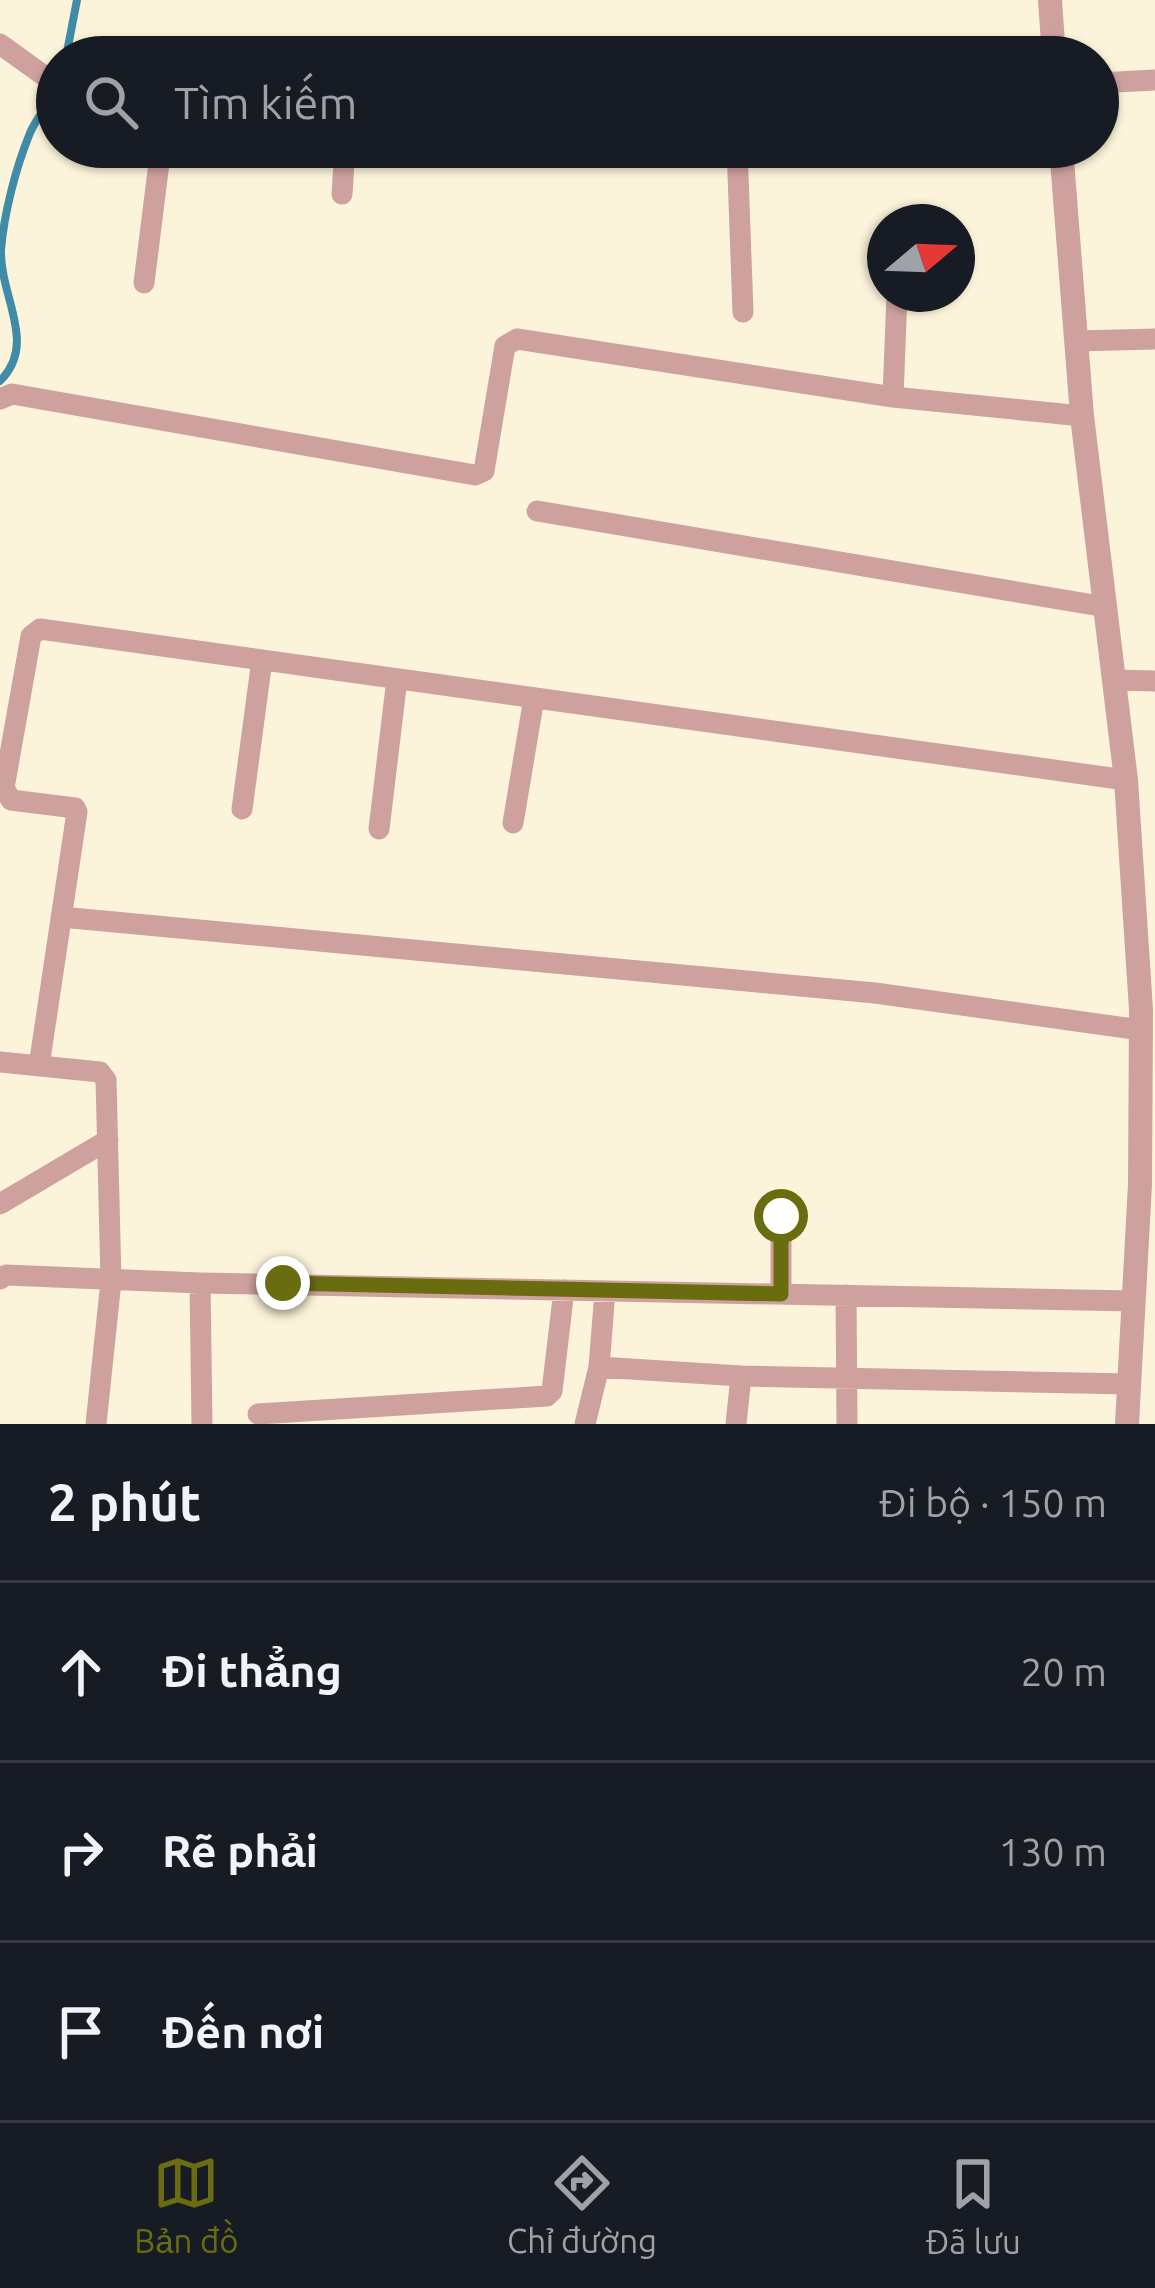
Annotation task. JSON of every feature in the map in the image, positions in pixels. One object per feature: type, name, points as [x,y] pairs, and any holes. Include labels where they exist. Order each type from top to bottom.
[{"type":"street","points":[[1049,0],[1052,36]]},
{"type":"street","points":[[2,49],[36,69]]},
{"type":"street","points":[[1119,82],[1155,80]]},
{"type":"street","points":[[144,284],[158,168]]},
{"type":"street","points":[[342,194],[344,168]]},
{"type":"street","points":[[738,168],[742,312]]},
{"type":"street","points":[[1063,168],[1082,416],[1126,780],[1146,1017],[1145,1265],[1133,1301],[1127,1424]]},
{"type":"street","points":[[893,397],[896,312]]},
{"type":"street","points":[[0,399],[13,394],[480,475],[505,346],[517,339],[893,397],[1082,416]]},
{"type":"street","points":[[1076,341],[1155,339]]},
{"type":"street","points":[[537,511],[1106,608]]},
{"type":"street","points":[[39,1066],[75,808],[11,800],[3,794],[32,636],[40,629],[1126,780]]},
{"type":"street","points":[[242,809],[262,660]]},
{"type":"street","points":[[379,829],[397,679]]},
{"type":"street","points":[[1115,680],[1155,681]]},
{"type":"street","points":[[513,824],[534,698]]},
{"type":"street","points":[[61,917],[1146,1017]]},
{"type":"street","points":[[0,1062],[104,1076],[110,1281],[95,1424]]},
{"type":"street","points":[[0,1204],[108,1140]]},
{"type":"street","points":[[781,1216],[781,1294]]},
{"type":"street","points":[[0,1279],[6,1275],[1133,1301]]},
{"type":"street","points":[[200,1283],[202,1424]]},
{"type":"street","points":[[258,1414],[446,1414],[547,1396],[564,1290]]},
{"type":"street","points":[[584,1424],[599,1367],[605,1291]]},
{"type":"street","points":[[847,1295],[847,1424]]},
{"type":"street","points":[[599,1367],[740,1376],[1128,1384]]},
{"type":"street","points":[[736,1424],[740,1376]]},
{"type":"waterway","points":[[70,36],[77,0]]},
{"type":"waterway","points":[[0,381],[11,366],[17,336],[2,268],[5,221],[36,122]]},
{"type":"route","points":[[283,1283],[781,1294],[781,1216]]}]
